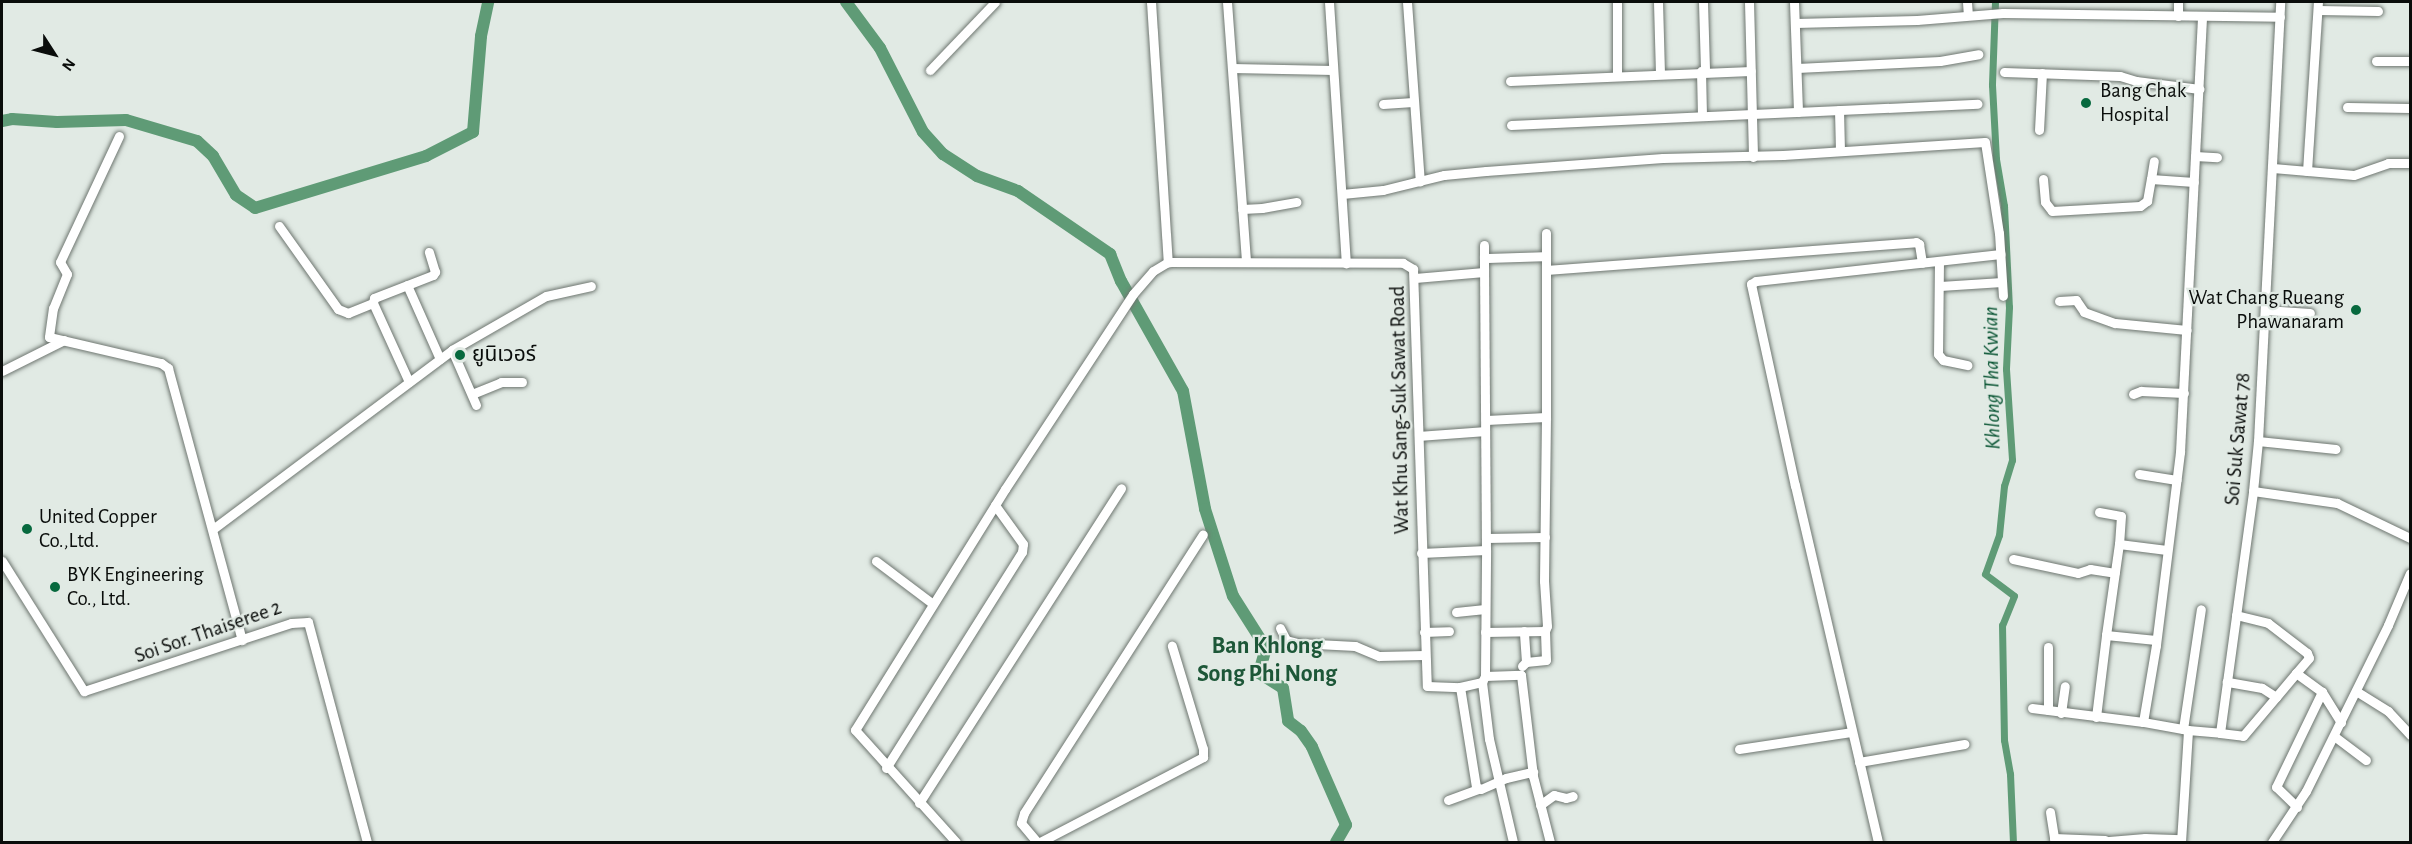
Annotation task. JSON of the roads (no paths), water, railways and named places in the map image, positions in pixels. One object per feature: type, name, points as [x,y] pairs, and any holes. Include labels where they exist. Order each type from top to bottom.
[{"type":"street","points":[[930,70],[995,2]]},
{"type":"street","points":[[956,843],[886,768],[855,730],[995,505],[1133,294],[1153,271],[1168,262],[1151,2]]},
{"type":"street","points":[[1227,2],[1246,261]]},
{"type":"street","points":[[1329,2],[1346,262]]},
{"type":"street","points":[[1407,2],[1420,182]]},
{"type":"street","points":[[1617,2],[1617,76]]},
{"type":"street","points":[[1658,2],[1660,74]]},
{"type":"street","points":[[1702,116],[1703,2]]},
{"type":"street","points":[[1749,2],[1753,157]]},
{"type":"street","points":[[1794,2],[1798,112]]},
{"type":"street","points":[[1967,2],[1968,15]]},
{"type":"street","points":[[2028,2],[2028,13]]},
{"type":"street","points":[[2178,2],[2178,16]]},
{"type":"street","name":"Soi Suk Sawat 78","points":[[2220,733],[2258,441],[2280,2]]},
{"type":"street","points":[[2307,171],[2318,6],[2378,11]]},
{"type":"street","points":[[1795,23],[1917,20],[2003,13],[2280,17]]},
{"type":"street","points":[[2142,722],[2156,640],[2177,480],[2184,393],[2202,17]]},
{"type":"street","points":[[1797,68],[1941,61],[1978,54]]},
{"type":"street","points":[[2376,61],[2410,61]]},
{"type":"street","points":[[1232,68],[1333,70]]},
{"type":"street","points":[[1510,81],[1703,71],[1751,71]]},
{"type":"street","points":[[2004,72],[2120,76],[2136,81],[2199,89]]},
{"type":"street","points":[[2039,130],[2042,73]]},
{"type":"street","points":[[1383,104],[1413,102]]},
{"type":"street","points":[[1511,125],[1978,104]]},
{"type":"street","points":[[2347,107],[2410,108]]},
{"type":"street","points":[[1839,110],[1840,151]]},
{"type":"street","points":[[119,136],[60,262],[67,274],[53,308],[49,336],[161,363],[168,368],[242,640]]},
{"type":"street","points":[[1342,194],[1466,173],[1626,160],[1753,157],[1985,142],[2001,254],[2003,296]]},
{"type":"street","points":[[2195,156],[2217,157]]},
{"type":"street","points":[[2043,179],[2045,202],[2052,211],[2140,206],[2146,201],[2154,160]]},
{"type":"street","points":[[2273,168],[2354,175],[2388,163],[2410,163]]},
{"type":"street","points":[[2151,179],[2194,182]]},
{"type":"street","points":[[1242,209],[1296,202]]},
{"type":"street","points":[[279,226],[338,309],[348,313],[373,303]]},
{"type":"street","points":[[1526,662],[1546,660],[1545,631],[1547,626],[1544,581],[1546,233]]},
{"type":"street","points":[[1546,270],[1916,242],[1919,244],[1922,263]]},
{"type":"street","points":[[1484,245],[1486,538],[1484,679],[1498,782],[1513,843]]},
{"type":"street","points":[[409,381],[373,303],[374,298],[435,272],[429,252]]},
{"type":"street","points":[[1878,843],[1751,284],[1756,281],[2001,254]]},
{"type":"street","points":[[1484,258],[1546,256]]},
{"type":"street","points":[[1939,261],[1938,354],[1944,360],[1967,365]]},
{"type":"street","name":"Wat Khu Sang-Suk Sawat Road","points":[[1168,262],[1403,263],[1413,269],[1427,686],[1460,687]]},
{"type":"street","points":[[1415,278],[1484,272]]},
{"type":"street","points":[[1940,286],[2002,282]]},
{"type":"street","points":[[407,285],[440,359]]},
{"type":"street","points":[[213,529],[452,350],[546,296],[591,286]]},
{"type":"street","points":[[2059,301],[2076,300],[2084,312],[2115,323],[2187,330]]},
{"type":"street","points":[[2265,310],[2310,313]]},
{"type":"street","points":[[2,371],[64,340]]},
{"type":"street","points":[[452,350],[476,405]]},
{"type":"street","points":[[472,394],[501,382],[522,382]]},
{"type":"street","points":[[2133,394],[2141,391],[2184,393]]},
{"type":"street","points":[[1485,420],[1546,417]]},
{"type":"street","points":[[1419,436],[1485,431]]},
{"type":"street","points":[[2258,441],[2337,449]]},
{"type":"street","points":[[2139,474],[2177,480]]},
{"type":"street","points":[[919,802],[1121,488]]},
{"type":"street","points":[[2253,490],[2337,503],[2410,538]]},
{"type":"street","points":[[886,768],[1022,552],[1023,544],[995,505]]},
{"type":"street","points":[[2096,717],[2121,516],[2099,512]]},
{"type":"street","points":[[1172,646],[1203,749],[1203,757],[1039,843],[1021,823],[1024,813],[1203,534]]},
{"type":"street","points":[[1486,538],[1545,537]]},
{"type":"street","points":[[2119,544],[2167,550]]},
{"type":"street","points":[[1421,554],[1486,550]]},
{"type":"street","points":[[2013,559],[2078,573],[2090,570],[2115,573]]},
{"type":"street","name":"Soi Sor. Thaiseree 2","points":[[2,561],[84,692],[291,622],[305,621],[310,626],[367,843]]},
{"type":"street","points":[[876,561],[933,604]]},
{"type":"street","points":[[2272,843],[2297,807],[2334,736],[2410,573]]},
{"type":"street","points":[[1456,612],[1485,609]]},
{"type":"street","points":[[2050,812],[2054,840],[2181,841],[2185,729],[2201,609]]},
{"type":"street","points":[[2032,708],[2243,736],[2309,658],[2307,653],[2268,623],[2236,615]]},
{"type":"street","points":[[1280,628],[1286,640],[1297,643],[1356,646],[1378,656],[1425,655]]},
{"type":"street","points":[[1424,632],[1449,631]]},
{"type":"street","points":[[1524,631],[1526,662],[1520,674],[1533,772],[1550,843]]},
{"type":"street","points":[[1485,632],[1545,631]]},
{"type":"street","points":[[2106,635],[2156,640]]},
{"type":"street","points":[[2048,647],[2048,710]]},
{"type":"street","points":[[2296,673],[2322,693],[2341,722]]},
{"type":"street","points":[[1478,789],[1460,687],[1484,679],[1520,674]]},
{"type":"street","points":[[2227,682],[2262,688],[2276,697]]},
{"type":"street","points":[[2061,712],[2065,686]]},
{"type":"street","points":[[2356,691],[2388,711],[2410,735]]},
{"type":"street","points":[[2297,807],[2276,787],[2322,693]]},
{"type":"street","points":[[1739,749],[1851,732]]},
{"type":"street","points":[[2334,736],[2366,760]]},
{"type":"street","points":[[1859,762],[1964,744]]},
{"type":"street","points":[[1448,800],[1533,772]]},
{"type":"street","points":[[1540,805],[1554,795],[1566,798],[1573,796]]},
{"type":"waterway","points":[[2,121],[12,119],[57,122],[126,120],[197,141],[213,156],[236,195],[255,208],[426,156],[473,132],[481,36],[488,2]]},
{"type":"waterway","points":[[846,2],[880,48],[923,132],[943,154],[977,176],[1018,191],[1110,254],[1121,281],[1183,391],[1205,509],[1233,596],[1266,648],[1259,673],[1283,688],[1288,721],[1301,731],[1312,747],[1346,825],[1336,842]]},
{"type":"waterway","name":"Khlong Tha Kwian","points":[[1995,2],[1992,85],[1996,159],[2004,206],[2009,307],[2006,369],[2012,460],[2004,486],[1999,535],[1985,574],[2014,596],[2002,625],[2004,740],[2010,774],[2013,842]]},
{"type":"place","name":"Bang Chak Hospital","points":[[2086,103]]},
{"type":"place","name":"Wat Chang Rueang Phawanaram","points":[[2356,310]]},
{"type":"place","name":"ยูนิเวอร์","points":[[460,355]]},
{"type":"place","name":"United Copper Co.,Ltd.","points":[[27,529]]},
{"type":"place","name":"BYK Engineering Co., Ltd.","points":[[55,587]]},
{"type":"district","name":"Ban Khlong Song Phi Nong","points":[[1267,661]]}]
